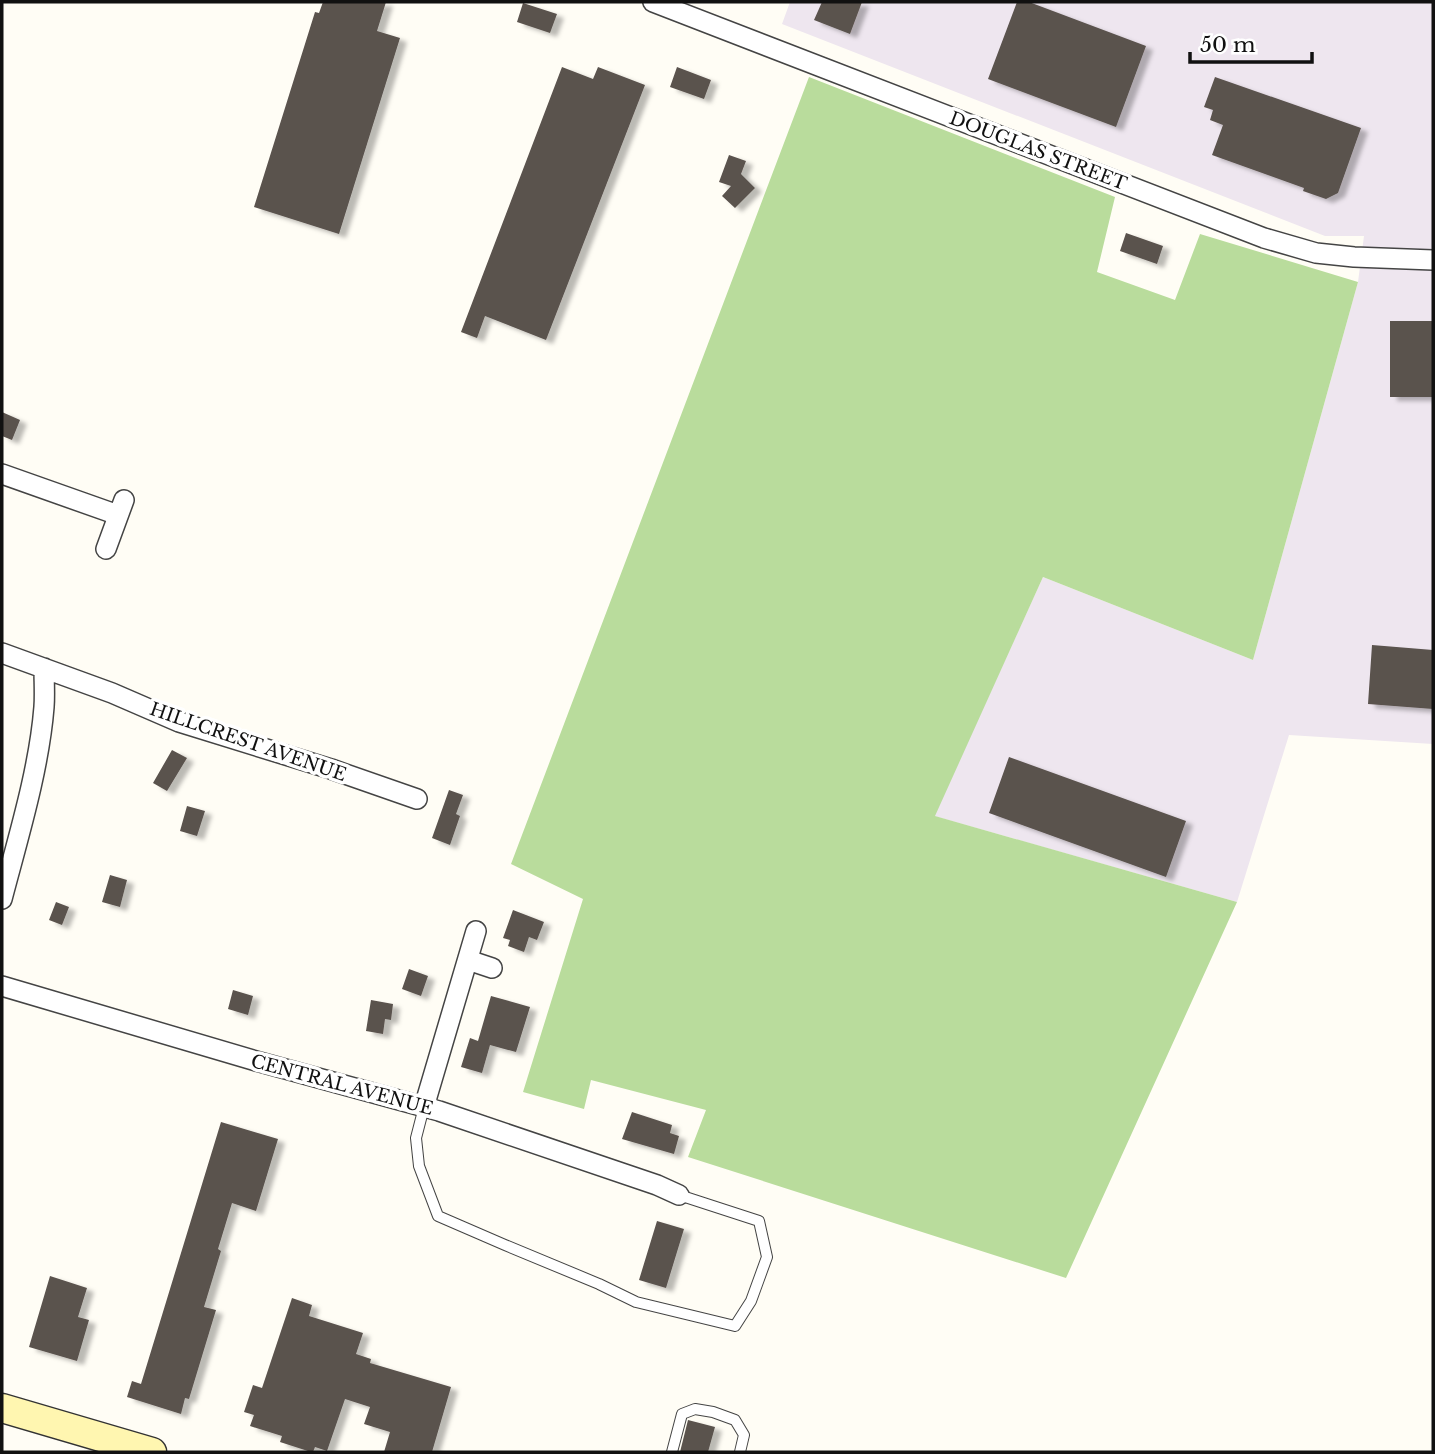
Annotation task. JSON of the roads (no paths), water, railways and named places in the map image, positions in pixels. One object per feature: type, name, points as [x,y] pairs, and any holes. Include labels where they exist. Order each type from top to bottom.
[{"type":"main road","points":[[2,1408],[152,1452]]},
{"type":"street","name":"DOUGLAS STREET","points":[[653,2],[1264,238],[1316,253],[1433,260]]},
{"type":"street","points":[[2,474],[121,508],[106,549]]},
{"type":"street","name":"HILLCREST AVENUE","points":[[2,653],[112,693],[178,722],[331,769],[417,799]]},
{"type":"street","points":[[2,899],[10,829],[34,768],[42,723],[44,668]]},
{"type":"street","points":[[424,1107],[476,931]]},
{"type":"street","points":[[468,960],[492,968]]},
{"type":"street","name":"CENTRAL AVENUE","points":[[2,986],[256,1062],[424,1107],[657,1185],[678,1195]]},
{"type":"lane","points":[[424,1107],[415,1138],[419,1166],[438,1216],[636,1302],[735,1326],[751,1301],[767,1257],[759,1221],[678,1195]]},
{"type":"lane","points":[[672,1452],[682,1414],[695,1409],[735,1420],[744,1435],[740,1452]]}]
